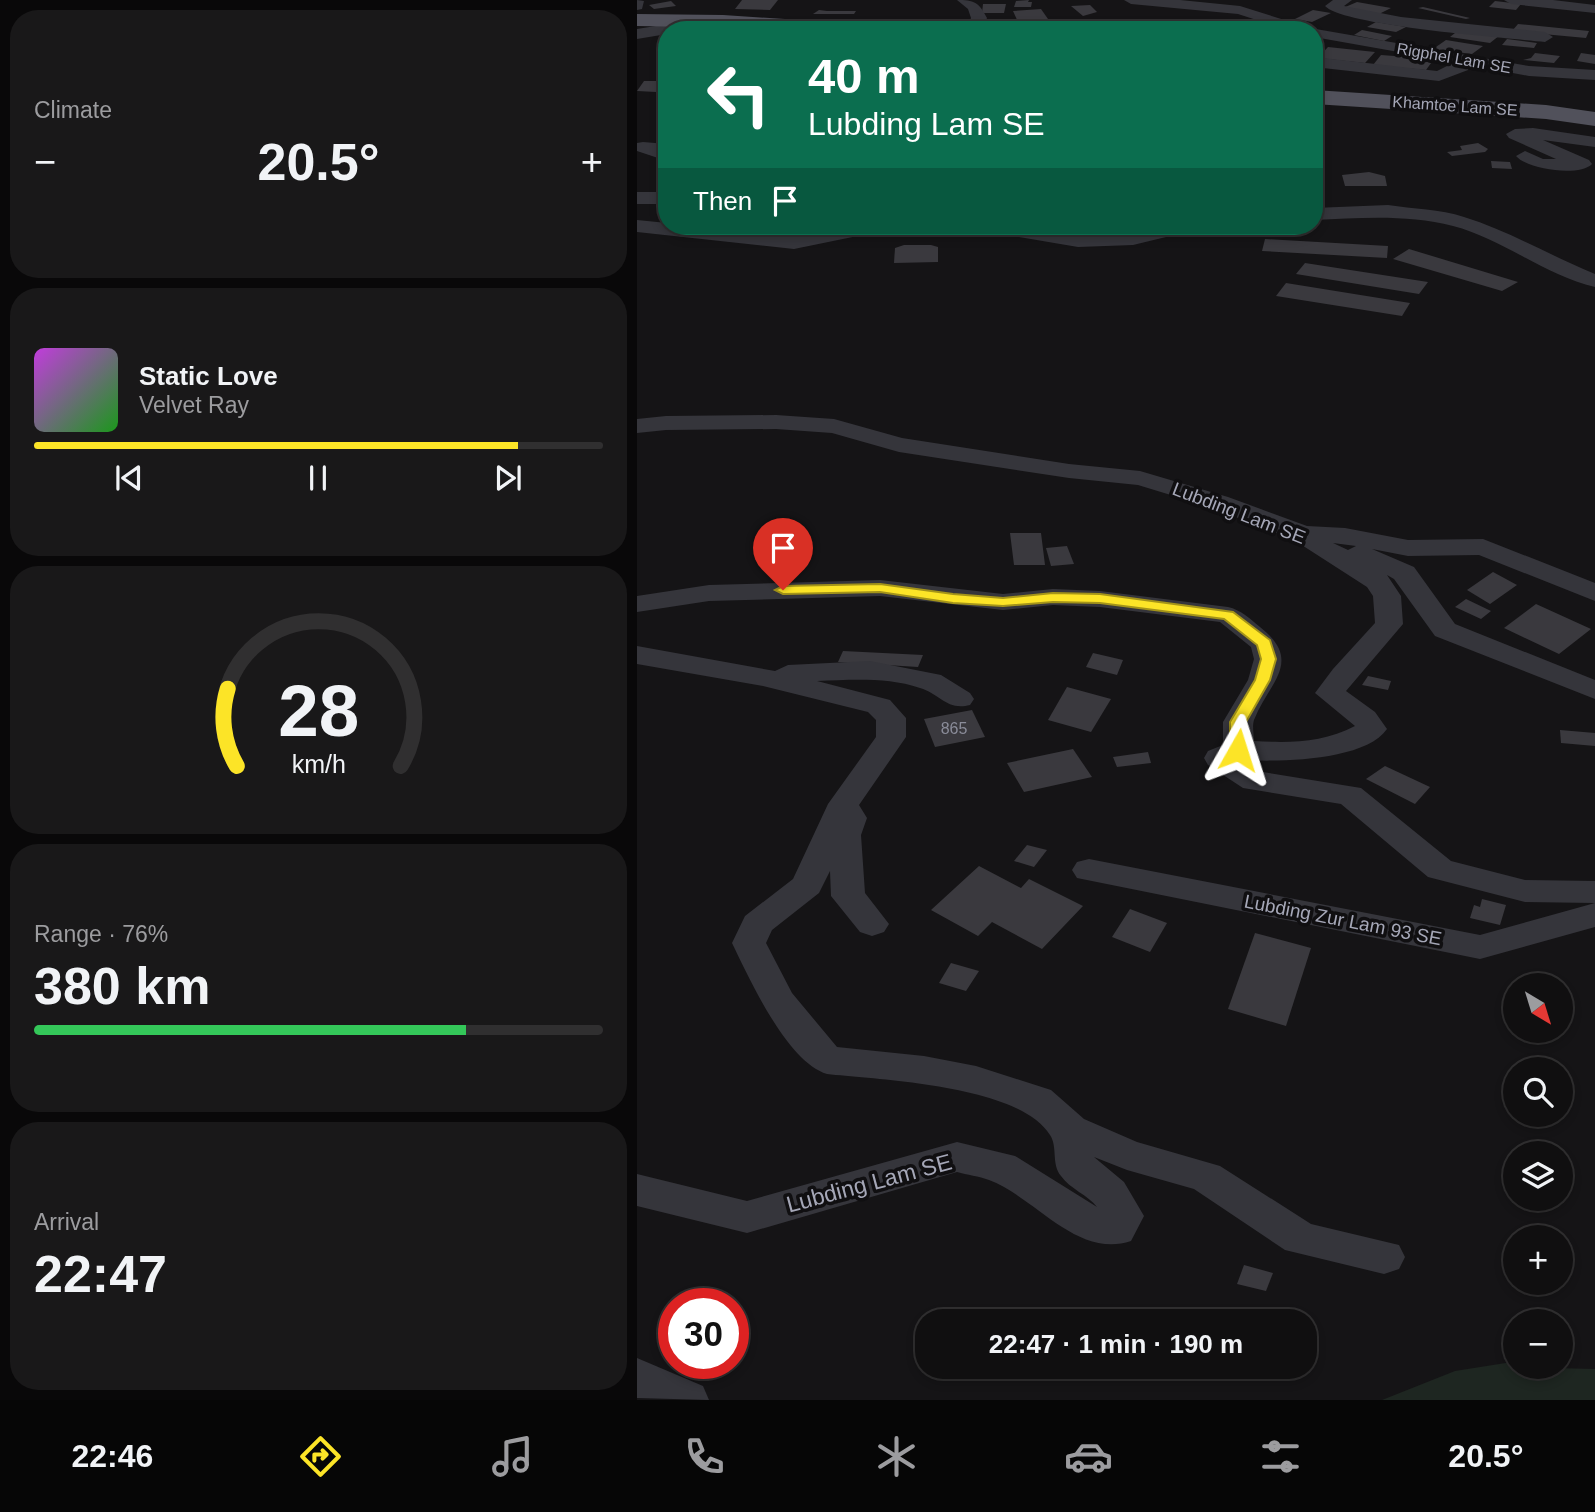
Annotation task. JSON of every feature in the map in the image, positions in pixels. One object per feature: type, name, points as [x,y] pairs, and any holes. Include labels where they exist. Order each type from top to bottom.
[{"type":"main road","points":[[637,20],[737,21]]},
{"type":"main road","name":"Khamtoe Lam SE","points":[[1323,98],[1546,112],[1595,120]]},
{"type":"street","points":[[964,0],[974,7],[978,21]]},
{"type":"street","points":[[1131,0],[1240,10],[1275,21]]},
{"type":"street","points":[[1345,0],[1332,6],[1401,22],[1545,37]]},
{"type":"street","points":[[1511,0],[1595,9]]},
{"type":"street","points":[[637,33],[658,30]]},
{"type":"street","name":"Rigphel Lam SE","points":[[1323,34],[1529,71],[1595,75]]},
{"type":"street","points":[[1323,63],[1439,76],[1462,67],[1463,60]]},
{"type":"street","points":[[1525,156],[1540,164],[1583,164],[1515,134],[1532,133],[1595,142]]},
{"type":"street","points":[[658,148],[643,147],[658,153]]},
{"type":"street","points":[[637,198],[658,198]]},
{"type":"street","points":[[1323,214],[1388,211],[1457,221],[1513,243],[1534,256],[1595,281]]},
{"type":"street","points":[[637,226],[658,228]]},
{"type":"street","points":[[720,235],[794,243],[833,235]]},
{"type":"street","points":[[1042,235],[1078,241],[1133,239],[1150,235]]},
{"type":"street","name":"Lubding Lam SE","points":[[637,426],[707,422],[834,426],[899,444],[1069,471],[1140,478],[1219,502],[1303,534],[1377,580],[1387,596],[1388,624],[1329,693],[1345,706],[1366,716],[1372,729],[1351,742],[1308,750],[1238,750]]},
{"type":"street","points":[[1303,534],[1345,536],[1408,548],[1483,547],[1595,593]]},
{"type":"street","points":[[1303,534],[1347,548],[1404,573],[1445,630],[1595,691]]},
{"type":"street","points":[[637,604],[709,593],[880,588],[1003,602],[1053,597],[1100,599],[1228,615],[1264,643],[1268,659],[1262,680],[1238,722],[1238,750],[1219,758],[1254,781],[1350,795],[1440,869],[1525,891],[1595,892]]},
{"type":"street","points":[[637,655],[763,677],[879,706],[891,718],[891,737],[843,804],[807,885],[757,925],[749,943],[778,1000],[827,1059],[976,1080],[1037,1100],[1070,1130],[1127,1155],[1206,1177],[1300,1238],[1384,1257]]},
{"type":"street","points":[[763,677],[870,670],[931,681],[959,699]]},
{"type":"street","points":[[843,804],[851,818],[845,835],[848,896],[872,924]]},
{"type":"street","name":"Lubding Zur Lam 93 SE","points":[[1089,870],[1480,947],[1595,915]]},
{"type":"street","name":"Lubding Lam SE","points":[[637,1190],[747,1217],[957,1157],[1001,1167],[1091,1224],[1116,1229],[1124,1216],[1110,1193],[1075,1166],[1070,1130]]},
{"type":"street","points":[[637,1377],[687,1400]]},
{"type":"shaded area","points":[[1503,1364],[1503,1379],[1573,1379],[1573,1368],[1595,1369],[1595,1400],[1382,1400],[1455,1371]]},
{"type":"building","points":[[742,0],[778,0],[770,10],[735,9]]},
{"type":"building","points":[[1029,0],[1028,2],[1032,2],[1031,7],[1014,7],[1016,1]]},
{"type":"building","points":[[671,1],[676,6],[654,9],[649,5]]},
{"type":"building","points":[[1495,1],[1521,4],[1516,10],[1489,7]]},
{"type":"building","points":[[1357,2],[1391,8],[1377,15],[1343,8]]},
{"type":"building","points":[[983,4],[1006,4],[1004,13],[982,13]]},
{"type":"building","points":[[1090,5],[1097,12],[1083,16],[1071,6]]},
{"type":"building","points":[[1423,7],[1470,18],[1418,8]]},
{"type":"building","points":[[1041,9],[1048,19],[1018,21],[1013,11]]},
{"type":"building","points":[[819,10],[856,11],[854,14],[813,14]]},
{"type":"building","points":[[1313,10],[1331,13],[1314,21],[1295,19]]},
{"type":"building","points":[[1376,22],[1406,27],[1396,32],[1367,27]]},
{"type":"building","points":[[1518,24],[1589,31],[1586,38],[1512,31]]},
{"type":"building","points":[[1460,29],[1500,35],[1490,43],[1450,37]]},
{"type":"building","points":[[1362,30],[1392,36],[1384,41],[1354,35]]},
{"type":"building","points":[[1507,39],[1537,43],[1534,48],[1502,45]]},
{"type":"building","points":[[1446,40],[1483,46],[1472,54],[1433,49]]},
{"type":"building","points":[[1328,47],[1375,52],[1365,63],[1323,59],[1323,52]]},
{"type":"building","points":[[1535,53],[1560,56],[1554,63],[1523,60],[1531,58]]},
{"type":"building","points":[[1581,53],[1595,55],[1595,64],[1577,61]]},
{"type":"building","points":[[1381,55],[1434,59],[1426,70],[1373,65]]},
{"type":"building","points":[[644,81],[658,81],[656,92],[637,91]]},
{"type":"building","points":[[1478,143],[1488,149],[1485,152],[1452,156],[1447,152],[1462,150],[1460,146]]},
{"type":"building","points":[[1491,161],[1510,162],[1512,169],[1492,168]]},
{"type":"building","points":[[1369,172],[1385,176],[1387,186],[1345,186],[1342,175]]},
{"type":"building","points":[[1265,239],[1388,246],[1387,258],[1262,251]]},
{"type":"building","points":[[904,245],[938,247],[938,262],[894,263],[895,248]]},
{"type":"building","points":[[1409,249],[1518,282],[1502,291],[1393,259]]},
{"type":"building","points":[[1305,263],[1428,282],[1419,294],[1296,274]]},
{"type":"building","points":[[1286,283],[1410,303],[1402,316],[1276,296]]},
{"type":"building","points":[[1010,533],[1041,533],[1045,565],[1014,565]]},
{"type":"building","points":[[1067,546],[1074,564],[1051,566],[1046,548]]},
{"type":"building","points":[[1493,572],[1517,585],[1490,604],[1467,590]]},
{"type":"building","points":[[1466,599],[1491,611],[1481,619],[1455,607]]},
{"type":"building","points":[[1536,604],[1591,629],[1559,654],[1504,628]]},
{"type":"building","points":[[843,651],[923,655],[918,667],[838,662]]},
{"type":"building","points":[[1093,653],[1123,660],[1117,675],[1086,667]]},
{"type":"building","points":[[1368,676],[1391,681],[1388,690],[1362,685]]},
{"type":"building","points":[[1067,687],[1111,699],[1091,732],[1048,720]]},
{"type":"building","points":[[972,710],[985,737],[935,747],[924,719]]},
{"type":"building","points":[[1560,730],[1595,733],[1595,746],[1561,743]]},
{"type":"building","points":[[1073,749],[1092,777],[1024,792],[1007,763]]},
{"type":"building","points":[[1148,752],[1151,763],[1117,767],[1113,757]]},
{"type":"building","points":[[1385,766],[1430,787],[1415,804],[1366,779]]},
{"type":"building","points":[[1027,845],[1047,850],[1034,867],[1014,861]]},
{"type":"building","points":[[979,866],[1021,888],[1029,879],[1083,906],[1042,949],[992,922],[978,936],[931,910]]},
{"type":"building","points":[[1482,899],[1506,905],[1500,925],[1470,918],[1474,905],[1480,907]]},
{"type":"building","points":[[1130,909],[1167,923],[1150,952],[1112,937]]},
{"type":"building","points":[[1255,933],[1311,948],[1286,1026],[1228,1009]]},
{"type":"building","points":[[951,963],[979,971],[966,991],[939,983]]},
{"type":"building","points":[[1244,1265],[1273,1273],[1266,1291],[1237,1284]]},
{"type":"route","points":[[783,590],[880,588],[1003,602],[1053,597],[1100,599],[1228,615],[1264,643],[1268,659],[1262,680],[1238,722],[1238,750]]}]
